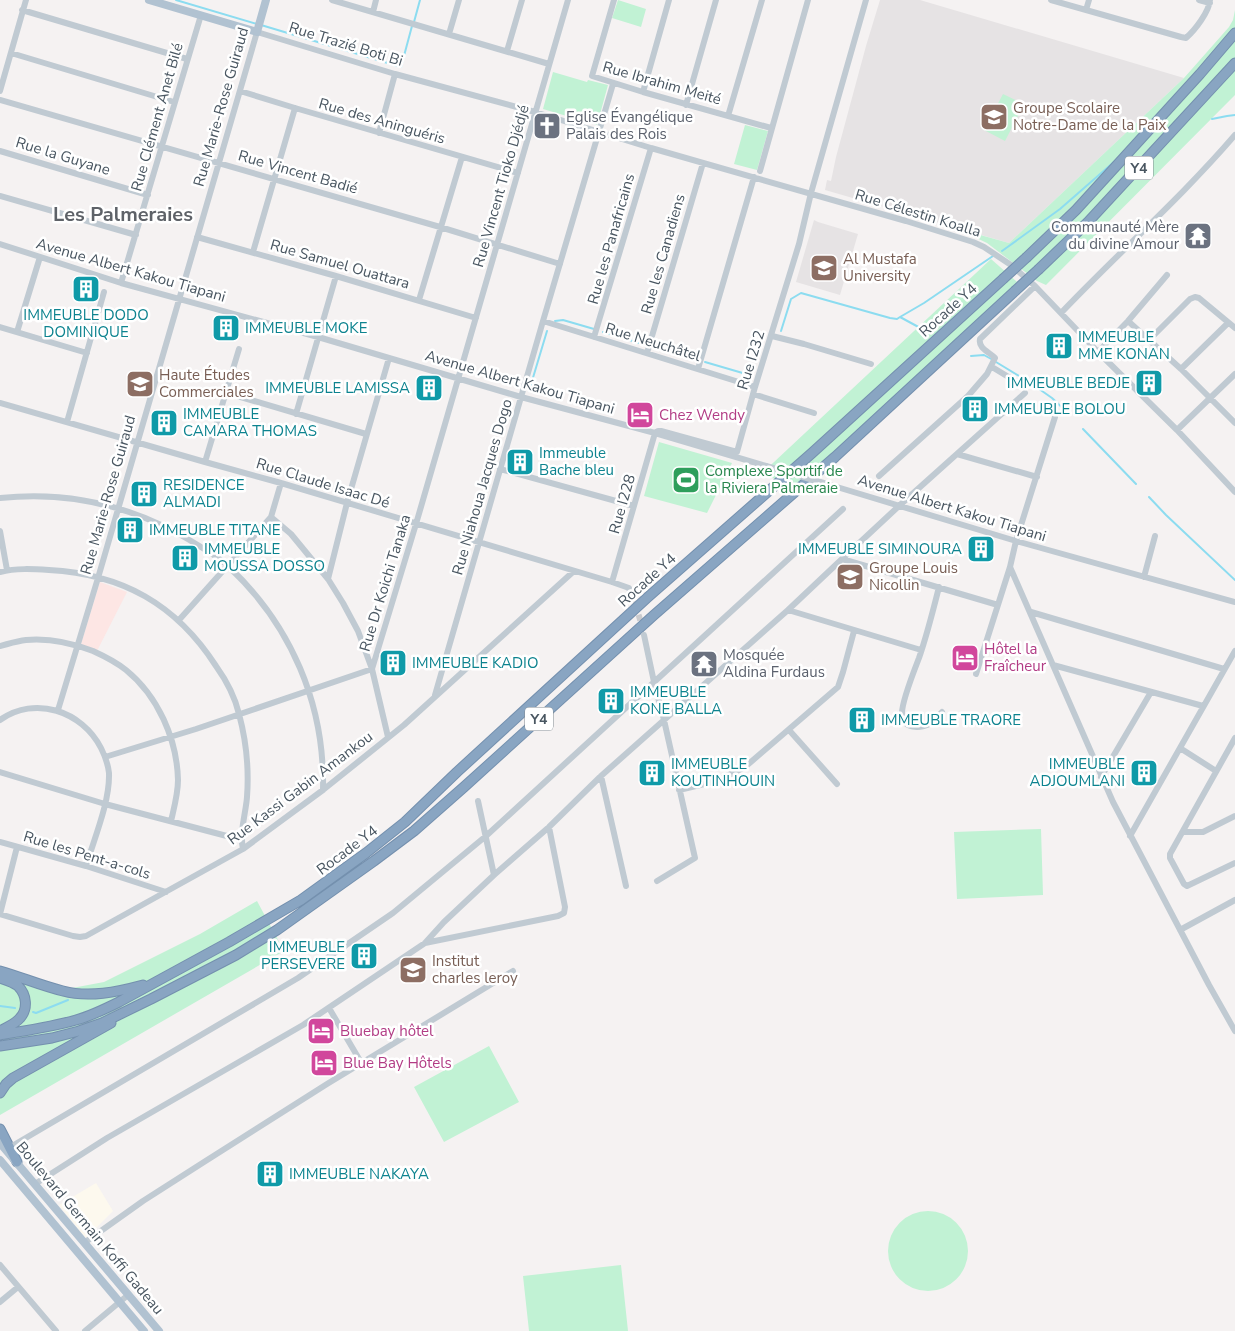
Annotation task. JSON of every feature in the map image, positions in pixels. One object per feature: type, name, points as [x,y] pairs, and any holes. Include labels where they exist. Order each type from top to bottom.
[{"type":"highway","name":"Rocade Y4","points":[[0,1035],[76,1020],[119,1002],[301,900],[405,822],[648,596],[812,453],[1027,257],[1076,210],[1235,33]]},
{"type":"highway","name":"Rocade Y4","points":[[0,1046],[52,1038],[102,1023],[236,955],[277,930],[338,888],[414,831],[654,615],[835,457],[1039,269],[1095,215],[1235,63]]},
{"type":"highway","points":[[0,971],[64,992],[85,994],[121,991],[171,974]]},
{"type":"highway","points":[[0,978],[18,986],[24,994],[25,1002],[25,1010],[20,1018],[11,1026],[0,1031]]},
{"type":"highway","points":[[0,1093],[13,1078],[102,1029],[151,999]]},
{"type":"highway","points":[[0,1129],[5,1147],[17,1162]]},
{"type":"main road","name":"Rue Trazié Boti Bi","points":[[149,0],[257,32]]},
{"type":"main road","name":"Rue Marie-Rose Guiraud","points":[[257,32],[266,0]]},
{"type":"main road","name":"Boulevard Germain Koffi Gadeau","points":[[0,1160],[144,1331]]},
{"type":"main road","name":"Boulevard Germain Koffi Gadeau","points":[[17,1162],[159,1331]]},
{"type":"street","points":[[0,91],[26,0]]},
{"type":"street","points":[[332,0],[549,64]]},
{"type":"street","points":[[373,12],[376,0]]},
{"type":"street","points":[[449,34],[459,0]]},
{"type":"street","points":[[507,52],[522,0]]},
{"type":"street","name":"Rue Vincent Tioko Djédjé","points":[[458,378],[568,0]]},
{"type":"street","name":"Rue Ibrahim Meité","points":[[614,0],[592,76],[613,84],[771,128]]},
{"type":"street","points":[[643,92],[669,0]]},
{"type":"street","points":[[686,105],[716,0]]},
{"type":"street","points":[[728,116],[762,0]]},
{"type":"street","points":[[760,171],[808,0]]},
{"type":"street","name":"Rue I232","points":[[656,433],[662,431],[737,452],[799,244],[811,193],[866,0]]},
{"type":"street","points":[[1051,0],[1181,38],[1186,38],[1206,12],[1210,2],[1199,0]]},
{"type":"street","points":[[1086,10],[1089,0]]},
{"type":"street","points":[[22,10],[187,59]]},
{"type":"street","name":"Rue Clément Anet Bilé","points":[[121,284],[201,15]]},
{"type":"street","name":"Rue Trazié Boti Bi","points":[[257,32],[395,74],[535,112]]},
{"type":"street","name":"Rue Marie-Rose Guiraud","points":[[58,710],[257,32]]},
{"type":"street","points":[[11,53],[174,102]]},
{"type":"street","points":[[379,133],[395,74]]},
{"type":"street","name":"Rue Niahoua Jacques Dogo","points":[[435,696],[613,84]]},
{"type":"street","name":"Rue des Aninguéris","points":[[240,91],[518,173]]},
{"type":"street","name":"Rue Vincent Badié","points":[[0,100],[220,162],[560,264]]},
{"type":"street","points":[[253,252],[295,108]]},
{"type":"street","name":"Rue Célestin Koalla","points":[[535,112],[650,148],[811,193],[984,247],[1011,265],[1035,286],[1177,430],[1235,492]]},
{"type":"street","points":[[1060,313],[1198,176],[1235,135]]},
{"type":"street","name":"Rue les Panafricains","points":[[594,337],[650,148]]},
{"type":"street","name":"Rue la Guyane","points":[[0,151],[148,195]]},
{"type":"street","points":[[419,300],[462,158]]},
{"type":"street","name":"Rue les Canadiens","points":[[647,353],[703,163]]},
{"type":"street","points":[[698,369],[754,177]]},
{"type":"street","points":[[0,196],[136,235]]},
{"type":"street","name":"Rue Samuel Ouattara","points":[[197,237],[476,318]]},
{"type":"street","name":"Avenue Albert Kakou Tiapani","points":[[0,244],[121,284],[318,337],[521,397],[656,433],[1016,541],[1235,602]]},
{"type":"street","points":[[17,332],[40,256]]},
{"type":"street","points":[[1098,352],[1168,275]]},
{"type":"street","points":[[296,414],[336,276]]},
{"type":"street","points":[[879,476],[968,396],[984,379],[992,367],[995,358],[980,346],[980,339],[1035,286]]},
{"type":"street","points":[[67,422],[104,292]]},
{"type":"street","points":[[1149,340],[1192,297],[1199,298],[1235,328]]},
{"type":"street","name":"Rue Neuchâtel","points":[[543,321],[698,369],[814,413]]},
{"type":"street","points":[[1128,321],[1181,369],[1235,423]]},
{"type":"street","points":[[1181,369],[1228,323]]},
{"type":"street","points":[[0,327],[87,353]]},
{"type":"street","points":[[772,336],[871,364]]},
{"type":"street","points":[[205,462],[239,349]]},
{"type":"street","points":[[328,579],[346,503],[389,358]]},
{"type":"street","points":[[35,1184],[107,1138],[295,1030],[425,943],[444,922],[549,827],[601,776],[788,610],[1025,390],[992,367]]},
{"type":"street","points":[[1177,430],[1235,374]]},
{"type":"street","name":"Rue Dr Koichi Tanaka","points":[[106,757],[372,669],[458,378]]},
{"type":"street","points":[[227,393],[366,434]]},
{"type":"street","name":"Rue Claude Isaac Dé","points":[[0,403],[281,483],[612,582],[629,588],[632,598]]},
{"type":"street","points":[[976,674],[1055,417]]},
{"type":"street","name":"Rue I228","points":[[612,582],[656,433]]},
{"type":"street","points":[[957,454],[1037,478]]},
{"type":"street","points":[[500,468],[634,506]]},
{"type":"street","points":[[179,620],[271,517],[281,483]]},
{"type":"street","points":[[0,498],[50,496],[118,508],[170,528],[228,565],[252,590],[269,612],[284,634],[296,658],[316,716],[321,748],[323,790]]},
{"type":"street","points":[[5,1147],[298,978],[393,914],[486,836],[843,509]]},
{"type":"street","points":[[271,517],[291,534],[328,579],[358,631],[372,669],[388,737]]},
{"type":"street","points":[[0,531],[3,571],[23,569],[61,570],[98,578],[136,591],[169,611],[208,654],[235,700],[239,714],[247,778],[247,797],[242,840],[243,849]]},
{"type":"street","points":[[1144,577],[1155,536]]},
{"type":"street","points":[[842,559],[998,604]]},
{"type":"street","points":[[1010,567],[1101,777],[1208,985],[1235,1031]]},
{"type":"street","name":"Rue Kassi Gabin Amankou","points":[[0,914],[80,937],[92,934],[243,849],[323,790],[388,737],[574,571]]},
{"type":"street","points":[[940,587],[902,713],[907,725],[913,728],[932,722],[942,712]]},
{"type":"street","points":[[788,610],[921,650]]},
{"type":"street","points":[[1031,612],[1224,670]]},
{"type":"street","points":[[679,790],[717,781],[745,767],[838,686],[854,630]]},
{"type":"street","points":[[644,635],[695,858],[657,881]]},
{"type":"street","points":[[0,646],[27,640],[47,640],[78,646],[115,662],[138,681],[156,705],[170,737],[178,781],[172,822]]},
{"type":"street","points":[[1130,836],[1235,651]]},
{"type":"street","points":[[1053,666],[1204,706]]},
{"type":"street","points":[[1101,777],[1151,692]]},
{"type":"street","points":[[0,720],[28,708],[58,710],[72,716],[96,739],[106,757],[109,776],[105,804],[86,866]]},
{"type":"street","points":[[789,730],[837,784]]},
{"type":"street","points":[[1235,738],[1170,854],[1170,858],[1184,884],[1187,886],[1235,863]]},
{"type":"street","points":[[1180,748],[1216,771]]},
{"type":"street","points":[[0,772],[105,804],[242,840]]},
{"type":"street","points":[[601,776],[626,886]]},
{"type":"street","points":[[478,801],[494,875]]},
{"type":"street","points":[[1183,832],[1203,832],[1235,816]]},
{"type":"street","points":[[425,943],[558,916],[564,913],[565,907],[549,827]]},
{"type":"street","name":"Rue les Pent-a-cols","points":[[0,842],[86,866],[166,892]]},
{"type":"street","points":[[0,914],[17,846]]},
{"type":"street","points":[[1180,930],[1235,900]]},
{"type":"street","points":[[84,1243],[143,1200],[513,971]]},
{"type":"street","points":[[329,1008],[362,1064]]},
{"type":"street","points":[[0,1265],[56,1331]]},
{"type":"street","points":[[0,1302],[18,1287]]},
{"type":"street","points":[[86,1331],[128,1295]]},
{"type":"shaded area","name":"Groupe Scolaire Notre-Dame de la Paix","points":[[880,0],[920,0],[1184,78],[1009,243],[825,190],[827,180],[831,181]]},
{"type":"shaded area","name":"Al Mustafa University","points":[[814,220],[858,234],[840,295],[796,282]]},
{"type":"shaded area","points":[[100,582],[127,592],[97,651],[81,644]]},
{"type":"shaded area","points":[[96,1183],[113,1211],[86,1238],[59,1205]]},
{"type":"green space","points":[[618,0],[646,9],[641,27],[612,18]]},
{"type":"green space","points":[[1235,10],[1235,95],[1046,285],[1037,281],[987,243],[966,233],[966,231],[1009,243],[1184,78],[1229,27]]},
{"type":"green space","points":[[553,72],[587,82],[588,80],[608,85],[597,125],[543,109]]},
{"type":"green space","points":[[1003,94],[1024,104],[1005,141],[984,130]]},
{"type":"green space","points":[[745,125],[768,131],[757,170],[734,164]]},
{"type":"green space","points":[[991,259],[1025,289],[941,362],[808,487],[760,475]]},
{"type":"green space","name":"Complexe Sportif de la Riviera Palmeraie","points":[[659,442],[732,463],[707,513],[644,496]]},
{"type":"green space","points":[[1041,829],[1043,895],[957,899],[954,832]]},
{"type":"green space","points":[[257,901],[284,951],[0,1115],[0,975],[51,992],[104,982],[200,934]]},
{"type":"green space","points":[[489,1046],[519,1102],[444,1142],[414,1087]]},
{"type":"green space","points":[[928,1211],[943,1214],[956,1223],[965,1236],[968,1251],[965,1266],[956,1279],[943,1288],[928,1291],[913,1288],[900,1279],[891,1266],[888,1251],[891,1236],[900,1223],[913,1214]]},
{"type":"green space","points":[[621,1265],[628,1331],[529,1331],[523,1276]]},
{"type":"waterway","points":[[176,0],[257,24]]},
{"type":"waterway","points":[[414,22],[420,0]]},
{"type":"waterway","points":[[261,25],[401,67],[412,26]]},
{"type":"waterway","points":[[1212,119],[1235,115]]},
{"type":"waterway","points":[[1002,251],[1060,209],[1115,161]]},
{"type":"waterway","points":[[781,331],[791,299],[801,293],[897,319],[993,256]]},
{"type":"waterway","points":[[900,317],[924,330]]},
{"type":"waterway","points":[[555,321],[563,320],[594,329]]},
{"type":"waterway","points":[[529,391],[547,331]]},
{"type":"waterway","points":[[603,332],[646,345]]},
{"type":"waterway","points":[[654,347],[695,359]]},
{"type":"waterway","points":[[971,356],[984,355],[993,360]]},
{"type":"waterway","points":[[705,362],[746,374]]},
{"type":"waterway","points":[[996,362],[1029,382]]},
{"type":"waterway","points":[[1032,384],[1052,398],[1069,414]]},
{"type":"waterway","points":[[1083,429],[1136,484]]},
{"type":"waterway","points":[[1149,497],[1235,580]]},
{"type":"waterway","points":[[33,1012],[36,1013],[68,1000]]},
{"type":"waterway","points":[[0,1006],[15,1008]]},
{"type":"tunnel","points":[[632,598],[642,627]]},
{"type":"place","name":"Groupe Scolaire Notre-Dame de la Paix","points":[[994,117]]},
{"type":"place","name":"Eglise Évangélique Palais des Rois","points":[[547,126]]},
{"type":"place","name":"Communauté Mère du divine Amour","points":[[1198,236]]},
{"type":"place","name":"Al Mustafa University","points":[[824,268]]},
{"type":"place","name":"IMMEUBLE DODO DOMINIQUE","points":[[86,289]]},
{"type":"place","name":"IMMEUBLE MOKE","points":[[226,328]]},
{"type":"place","name":"IMMEUBLE MME KONAN","points":[[1059,346]]},
{"type":"place","name":"IMMEUBLE BEDJE","points":[[1149,383]]},
{"type":"place","name":"Haute Études Commerciales","points":[[140,384]]},
{"type":"place","name":"IMMEUBLE LAMISSA","points":[[429,388]]},
{"type":"place","name":"IMMEUBLE BOLOU","points":[[975,409]]},
{"type":"place","name":"Chez Wendy","points":[[640,415]]},
{"type":"place","name":"IMMEUBLE CAMARA THOMAS","points":[[164,423]]},
{"type":"place","name":"Immeuble Bache bleu","points":[[520,462]]},
{"type":"place","name":"Complexe Sportif de la Riviera Palmeraie","points":[[686,480]]},
{"type":"place","name":"RESIDENCE ALMADI","points":[[144,494]]},
{"type":"place","name":"IMMEUBLE TITANE","points":[[130,530]]},
{"type":"place","name":"IMMEUBLE SIMINOURA","points":[[981,549]]},
{"type":"place","name":"IMMEUBLE MOUSSA DOSSO","points":[[185,558]]},
{"type":"place","name":"Groupe Louis Nicollin","points":[[850,577]]},
{"type":"place","name":"Hôtel la Fraîcheur","points":[[965,658]]},
{"type":"place","name":"IMMEUBLE KADIO","points":[[393,663]]},
{"type":"place","name":"Mosquée Aldina Furdaus","points":[[704,664]]},
{"type":"place","name":"IMMEUBLE KONE BALLA","points":[[611,701]]},
{"type":"place","name":"IMMEUBLE TRAORE","points":[[862,720]]},
{"type":"place","name":"IMMEUBLE KOUTINHOUIN","points":[[652,773]]},
{"type":"place","name":"IMMEUBLE ADJOUMLANI","points":[[1144,773]]},
{"type":"place","name":"IMMEUBLE PERSEVERE","points":[[364,956]]},
{"type":"place","name":"Institut charles leroy","points":[[413,970]]},
{"type":"place","name":"Bluebay hôtel","points":[[321,1031]]},
{"type":"place","name":"Blue Bay Hôtels","points":[[324,1063]]},
{"type":"place","name":"IMMEUBLE NAKAYA","points":[[270,1174]]},
{"type":"district","name":"Les Palmeraies","points":[[123,214]]}]
